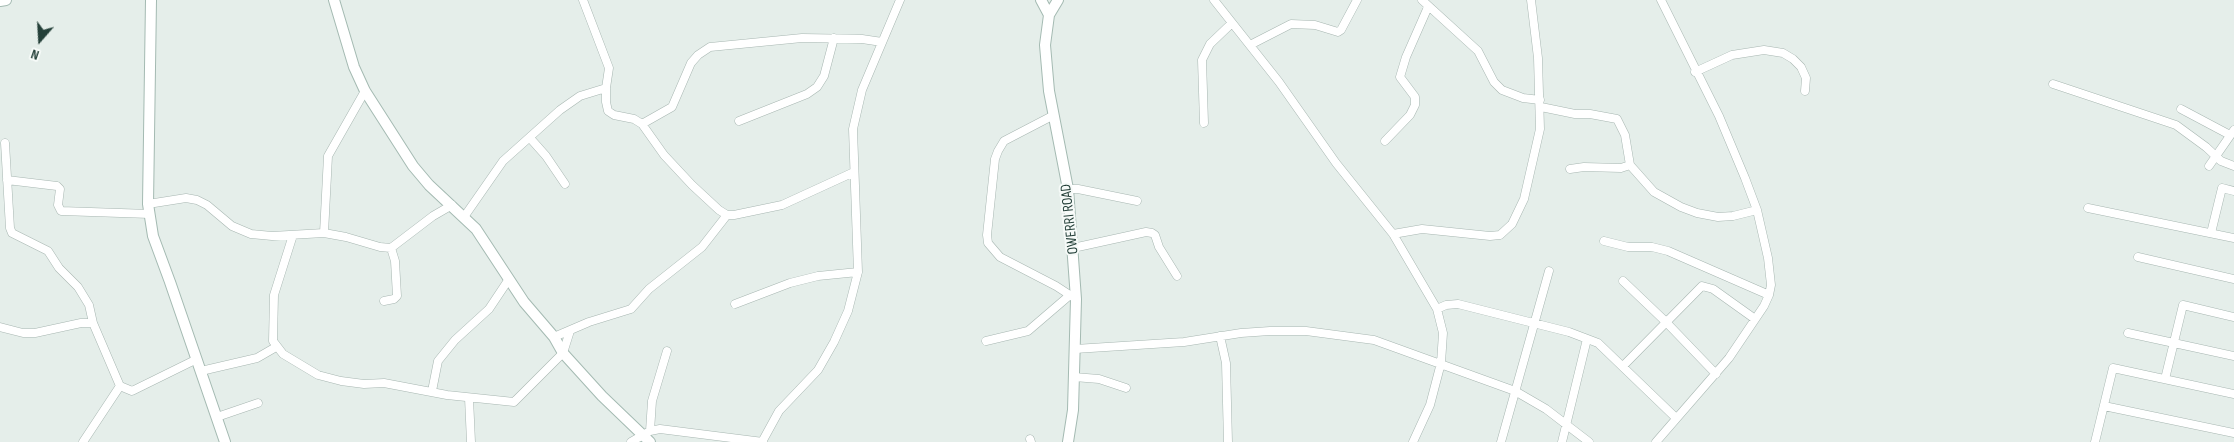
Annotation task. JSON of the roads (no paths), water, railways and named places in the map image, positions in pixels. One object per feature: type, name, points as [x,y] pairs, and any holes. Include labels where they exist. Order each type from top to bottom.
[{"type":"street","points":[[0,1],[6,0]]},
{"type":"street","points":[[151,0],[149,209],[153,236],[225,442]]},
{"type":"street","points":[[334,0],[354,68],[365,91],[413,166],[429,185],[476,229],[540,323],[554,337],[563,353],[602,396],[646,433],[650,442]]},
{"type":"street","points":[[583,0],[610,68],[606,88],[608,111],[614,116],[634,119],[642,124],[664,155],[719,210],[734,215],[782,205],[854,172]]},
{"type":"street","points":[[631,442],[646,433],[670,429],[762,442],[780,411],[792,396],[809,382],[834,342],[848,311],[858,272],[859,246],[853,129],[857,106],[900,0]]},
{"type":"street","points":[[1041,0],[1049,15]]},
{"type":"street","name":"OWERRI ROAD","points":[[1058,0],[1049,15],[1045,45],[1054,115],[1068,189],[1073,248],[1075,349],[1073,410],[1068,442]]},
{"type":"street","points":[[1214,0],[1279,82],[1336,163],[1393,234],[1437,309],[1443,334],[1442,363],[1430,405],[1413,442]]},
{"type":"street","points":[[1250,45],[1291,24],[1315,26],[1338,32],[1357,0]]},
{"type":"street","points":[[1422,0],[1478,51],[1494,82],[1502,90],[1575,114],[1590,114],[1617,119],[1625,135],[1630,166],[1654,192],[1697,214],[1733,216],[1757,210]]},
{"type":"street","points":[[1393,234],[1422,229],[1490,236],[1500,235],[1507,231],[1512,224],[1524,199],[1537,146],[1540,103],[1531,0]]},
{"type":"street","points":[[1656,442],[1716,374],[1755,319],[1769,295],[1771,285],[1768,258],[1757,210],[1719,116],[1661,0]]},
{"type":"street","points":[[1385,141],[1410,115],[1415,105],[1414,97],[1400,77],[1406,57],[1428,6]]},
{"type":"street","points":[[1204,123],[1202,60],[1210,44],[1232,23]]},
{"type":"street","points":[[642,124],[672,107],[691,63],[703,50],[710,47],[802,38],[862,39],[882,42]]},
{"type":"street","points":[[739,120],[807,94],[817,87],[824,76],[834,38]]},
{"type":"street","points":[[1696,72],[1732,55],[1764,50],[1783,53],[1801,67],[1806,78],[1805,91]]},
{"type":"street","points":[[2053,84],[2171,123],[2216,155],[2221,161],[2234,166]]},
{"type":"street","points":[[464,217],[503,161],[580,96],[597,89],[606,88]]},
{"type":"street","points":[[324,233],[328,156],[365,91]]},
{"type":"street","points":[[2181,109],[2232,133],[2209,166]]},
{"type":"street","points":[[986,341],[1028,332],[1073,297],[1000,257],[988,243],[986,235],[995,159],[998,151],[1004,141],[1054,115]]},
{"type":"street","points":[[530,138],[546,156],[565,184]]},
{"type":"street","points":[[5,143],[7,180],[4,196],[12,233],[48,251],[59,268],[78,287],[89,305],[93,323],[120,386],[132,391],[197,359]]},
{"type":"street","points":[[1570,169],[1584,167],[1621,168],[1630,166]]},
{"type":"street","points":[[7,180],[57,186],[60,189],[58,205],[61,211],[149,209],[186,198],[197,200],[207,205],[232,226],[251,234],[272,236],[324,233],[391,248],[433,216],[452,205]]},
{"type":"street","points":[[2211,233],[2222,188],[2234,191]]},
{"type":"street","points":[[1068,189],[1078,189],[1137,201]]},
{"type":"street","points":[[2088,208],[2234,238]]},
{"type":"street","points":[[554,337],[570,332],[584,324],[631,309],[649,289],[702,247],[727,214]]},
{"type":"street","points":[[1073,248],[1146,232],[1152,233],[1155,235],[1159,247],[1177,276]]},
{"type":"street","points":[[293,235],[274,296],[272,333],[276,347],[300,366],[330,379],[364,384],[384,383],[469,398],[514,402],[563,353],[570,332]]},
{"type":"street","points":[[1604,241],[1668,251],[1769,295]]},
{"type":"street","points":[[384,301],[394,299],[397,296],[395,261],[391,248]]},
{"type":"street","points":[[2138,257],[2234,279]]},
{"type":"street","points":[[736,304],[790,283],[818,276],[858,272]]},
{"type":"street","points":[[1501,442],[1549,272]]},
{"type":"street","points":[[432,391],[438,361],[454,340],[489,309],[509,279]]},
{"type":"street","points":[[1623,281],[1716,374]]},
{"type":"street","points":[[1623,366],[1702,286],[1713,289],[1755,319]]},
{"type":"street","points":[[1437,309],[1446,304],[1458,304],[1534,323],[1598,343],[1676,418]]},
{"type":"street","points":[[2165,379],[2182,305],[2234,317]]},
{"type":"street","points":[[0,327],[22,333],[35,333],[81,323],[93,323]]},
{"type":"street","points":[[1075,349],[1184,342],[1241,333],[1306,331],[1374,340],[1442,363],[1515,391],[1546,409],[1589,442]]},
{"type":"street","points":[[2128,333],[2234,356]]},
{"type":"street","points":[[1220,336],[1226,363],[1228,442]]},
{"type":"street","points":[[1562,442],[1587,339]]},
{"type":"street","points":[[201,371],[257,358],[276,347]]},
{"type":"street","points":[[646,433],[652,401],[667,351]]},
{"type":"street","points":[[2095,442],[2113,368],[2234,394]]},
{"type":"street","points":[[1074,377],[1099,379],[1126,388]]},
{"type":"street","points":[[83,442],[120,386]]},
{"type":"street","points":[[469,398],[471,442]]},
{"type":"street","points":[[217,417],[258,403]]},
{"type":"street","points":[[2104,406],[2234,433]]}]
